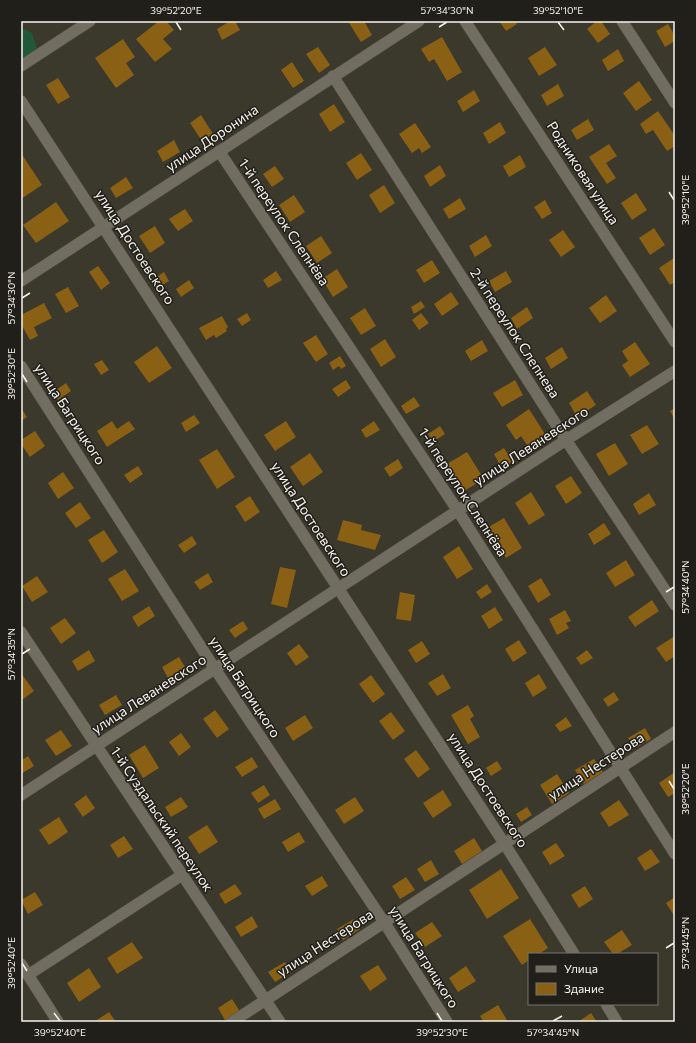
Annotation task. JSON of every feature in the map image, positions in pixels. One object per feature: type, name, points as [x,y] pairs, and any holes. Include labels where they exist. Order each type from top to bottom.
[{"type":"street","points":[[21,66],[90,21]]},
{"type":"street","name":"улица Доронина","points":[[21,281],[419,21]]},
{"type":"street","name":"Родниковая улица","points":[[465,21],[675,342]]},
{"type":"street","points":[[622,21],[675,103]]},
{"type":"street","name":"2-й переулок Слепнева","points":[[333,76],[566,440],[675,604]]},
{"type":"street","name":"улица Достоевского","points":[[21,101],[504,843],[573,953]]},
{"type":"street","name":"1-й переулок Слепнёва","points":[[219,151],[458,511],[675,854]]},
{"type":"street","name":"улица Багрицкого","points":[[21,366],[215,669],[384,922],[447,1022]]},
{"type":"street","name":"улица Леваневского","points":[[21,795],[566,440],[675,371]]},
{"type":"street","name":"1-й Суздальский переулок","points":[[21,632],[280,1022]]},
{"type":"street","name":"улица Нестерова","points":[[232,1022],[675,732]]},
{"type":"street","points":[[28,976],[182,875]]},
{"type":"street","points":[[21,964],[58,1022]]},
{"type":"street","points":[[607,1005],[617,1022]]},
{"type":"green space","points":[[24,29],[32,33],[37,49],[21,59],[21,32]]},
{"type":"building","points":[[159,21],[166,21],[174,30],[163,39],[172,49],[155,62],[136,39]]},
{"type":"building","points":[[230,21],[235,21],[240,30],[222,40],[217,29]]},
{"type":"building","points":[[353,21],[364,21],[372,35],[361,42],[349,23]]},
{"type":"building","points":[[499,21],[515,21],[517,24],[506,31]]},
{"type":"building","points":[[597,21],[601,21],[610,34],[598,43],[587,29]]},
{"type":"building","points":[[668,24],[675,36],[675,41],[665,47],[656,31]]},
{"type":"building","points":[[442,37],[462,72],[447,81],[434,59],[429,62],[421,49]]},
{"type":"building","points":[[123,39],[135,57],[126,63],[134,75],[116,88],[95,58]]},
{"type":"building","points":[[318,47],[330,65],[319,73],[306,54]]},
{"type":"building","points":[[545,47],[557,65],[539,76],[528,58]]},
{"type":"building","points":[[618,49],[624,61],[608,71],[602,60]]},
{"type":"building","points":[[292,62],[304,81],[293,88],[281,70]]},
{"type":"building","points":[[58,78],[70,97],[58,104],[46,85]]},
{"type":"building","points":[[639,81],[652,100],[636,111],[623,93]]},
{"type":"building","points":[[558,84],[564,96],[547,106],[541,95]]},
{"type":"building","points":[[474,90],[480,101],[463,112],[457,101]]},
{"type":"building","points":[[334,104],[345,122],[330,132],[319,114]]},
{"type":"building","points":[[658,111],[675,136],[675,146],[667,151],[653,130],[646,134],[640,124]]},
{"type":"building","points":[[201,115],[213,134],[202,141],[190,123]]},
{"type":"building","points":[[588,119],[594,130],[577,140],[571,130]]},
{"type":"building","points":[[500,122],[506,133],[489,144],[483,133]]},
{"type":"building","points":[[415,123],[431,147],[422,153],[419,148],[412,153],[399,134]]},
{"type":"building","points":[[174,140],[180,152],[163,162],[157,151]]},
{"type":"building","points":[[609,144],[617,156],[606,163],[616,178],[607,184],[589,157]]},
{"type":"building","points":[[21,153],[42,185],[21,199]]},
{"type":"building","points":[[361,153],[372,170],[357,180],[346,163]]},
{"type":"building","points":[[520,155],[526,167],[509,177],[503,166]]},
{"type":"building","points":[[440,165],[446,176],[430,187],[424,176]]},
{"type":"building","points":[[275,166],[284,179],[272,187],[263,174]]},
{"type":"building","points":[[126,177],[133,188],[116,198],[110,188]]},
{"type":"building","points":[[384,185],[395,203],[380,213],[369,195]]},
{"type":"building","points":[[636,193],[647,210],[632,220],[621,203]]},
{"type":"building","points":[[294,195],[305,212],[290,222],[279,205]]},
{"type":"building","points":[[460,198],[466,209],[449,219],[443,209]]},
{"type":"building","points":[[545,200],[552,213],[542,219],[534,207]]},
{"type":"building","points":[[56,202],[69,221],[36,243],[23,225]]},
{"type":"building","points":[[185,209],[193,221],[178,231],[169,219]]},
{"type":"building","points":[[155,226],[165,243],[150,253],[139,236]]},
{"type":"building","points":[[654,228],[665,245],[650,255],[639,238]]},
{"type":"building","points":[[563,230],[575,247],[561,257],[549,240]]},
{"type":"building","points":[[486,235],[492,246],[475,257],[469,246]]},
{"type":"building","points":[[321,236],[332,253],[317,263],[306,246]]},
{"type":"building","points":[[674,258],[675,282],[670,285],[659,268]]},
{"type":"building","points":[[432,260],[440,273],[424,283],[416,270]]},
{"type":"building","points":[[98,266],[110,283],[101,290],[89,272]]},
{"type":"building","points":[[337,269],[348,287],[333,297],[322,279]]},
{"type":"building","points":[[276,271],[282,280],[268,288],[263,280]]},
{"type":"building","points":[[506,271],[512,282],[495,292],[489,281]]},
{"type":"building","points":[[164,272],[169,281],[156,289],[150,281]]},
{"type":"building","points":[[189,280],[194,288],[181,297],[176,289]]},
{"type":"building","points":[[68,287],[79,306],[66,313],[55,294]]},
{"type":"building","points":[[451,292],[459,304],[442,316],[434,304]]},
{"type":"building","points":[[606,295],[617,311],[600,323],[589,308]]},
{"type":"building","points":[[421,301],[425,307],[414,314],[411,307]]},
{"type":"building","points":[[44,303],[52,318],[34,327],[38,336],[30,340],[21,324],[21,315]]},
{"type":"building","points":[[527,307],[533,318],[517,329],[511,318]]},
{"type":"building","points":[[365,308],[376,326],[361,335],[350,318]]},
{"type":"building","points":[[247,313],[251,320],[242,326],[237,319]]},
{"type":"building","points":[[421,313],[429,323],[419,330],[412,320]]},
{"type":"building","points":[[222,316],[228,327],[226,329],[227,331],[216,338],[214,335],[206,340],[199,328]]},
{"type":"building","points":[[316,335],[328,354],[316,362],[303,343]]},
{"type":"building","points":[[385,339],[396,357],[381,367],[370,349]]},
{"type":"building","points":[[482,340],[488,351],[471,361],[465,351]]},
{"type":"building","points":[[635,342],[650,364],[630,377],[622,365],[628,361],[622,351]]},
{"type":"building","points":[[157,346],[172,368],[149,383],[134,362]]},
{"type":"building","points":[[562,347],[568,358],[551,369],[545,358]]},
{"type":"building","points":[[340,356],[346,366],[341,369],[339,366],[333,370],[329,363]]},
{"type":"building","points":[[102,360],[109,370],[101,375],[94,364]]},
{"type":"building","points":[[346,380],[351,388],[338,397],[332,389]]},
{"type":"building","points":[[515,380],[523,395],[502,407],[493,393]]},
{"type":"building","points":[[66,383],[71,391],[58,400],[53,392]]},
{"type":"building","points":[[587,391],[596,405],[577,417],[569,403]]},
{"type":"building","points":[[414,397],[420,406],[406,414],[401,406]]},
{"type":"building","points":[[21,408],[27,417],[21,421]]},
{"type":"building","points":[[675,408],[675,420],[670,411]]},
{"type":"building","points":[[529,409],[547,437],[529,448],[521,436],[516,440],[506,425]]},
{"type":"building","points":[[194,415],[200,423],[186,432],[181,423]]},
{"type":"building","points":[[112,421],[117,429],[129,421],[135,429],[107,447],[97,431]]},
{"type":"building","points":[[286,421],[296,437],[275,451],[264,435]]},
{"type":"building","points":[[374,421],[380,430],[366,438],[361,430]]},
{"type":"building","points":[[647,425],[659,444],[642,454],[630,435]]},
{"type":"building","points":[[440,426],[445,434],[433,442],[428,434]]},
{"type":"building","points":[[35,431],[45,446],[30,457],[21,444],[21,440]]},
{"type":"building","points":[[615,443],[628,464],[609,476],[596,454]]},
{"type":"building","points":[[504,448],[513,462],[502,469],[494,454]]},
{"type":"building","points":[[217,449],[235,477],[217,489],[199,460]]},
{"type":"building","points":[[467,452],[484,479],[464,491],[447,464]]},
{"type":"building","points":[[310,453],[323,472],[303,486],[290,467]]},
{"type":"building","points":[[398,459],[403,468],[390,477],[384,468]]},
{"type":"building","points":[[138,466],[143,474],[130,483],[124,475]]},
{"type":"building","points":[[63,472],[74,488],[58,499],[48,483]]},
{"type":"building","points":[[571,476],[582,493],[566,504],[555,486]]},
{"type":"building","points":[[531,492],[545,515],[529,525],[515,503]]},
{"type":"building","points":[[649,493],[656,505],[639,515],[633,504]]},
{"type":"building","points":[[250,496],[260,512],[245,522],[235,506]]},
{"type":"building","points":[[80,502],[91,518],[76,528],[65,513]]},
{"type":"building","points":[[504,518],[522,548],[506,558],[487,528]]},
{"type":"building","points":[[343,520],[362,525],[361,530],[381,535],[375,550],[337,540]]},
{"type":"building","points":[[604,523],[611,534],[594,545],[588,534]]},
{"type":"building","points":[[104,530],[118,552],[102,563],[88,540]]},
{"type":"building","points":[[192,536],[197,544],[184,553],[178,545]]},
{"type":"building","points":[[459,546],[473,569],[457,579],[443,557]]},
{"type":"building","points":[[626,560],[635,575],[615,587],[606,573]]},
{"type":"building","points":[[280,567],[296,570],[287,608],[271,604]]},
{"type":"building","points":[[125,569],[139,591],[122,601],[108,579]]},
{"type":"building","points":[[208,573],[213,582],[200,590],[194,582]]},
{"type":"building","points":[[37,576],[48,592],[32,602],[22,586]]},
{"type":"building","points":[[541,578],[551,595],[538,603],[528,586]]},
{"type":"building","points":[[487,584],[492,592],[481,599],[476,592]]},
{"type":"building","points":[[400,592],[415,595],[411,621],[396,619]]},
{"type":"building","points":[[652,600],[659,611],[635,627],[628,617]]},
{"type":"building","points":[[149,606],[155,616],[138,627],[132,617]]},
{"type":"building","points":[[495,607],[503,620],[489,629],[481,616]]},
{"type":"building","points":[[565,610],[571,621],[566,623],[569,628],[557,635],[549,619]]},
{"type":"building","points":[[65,618],[76,633],[61,644],[50,628]]},
{"type":"building","points":[[243,621],[248,629],[235,638],[229,630]]},
{"type":"building","points":[[675,636],[675,656],[666,662],[656,648]]},
{"type":"building","points":[[519,640],[527,653],[513,662],[505,649]]},
{"type":"building","points":[[422,641],[430,654],[416,663],[408,650]]},
{"type":"building","points":[[299,644],[309,657],[296,666],[287,653]]},
{"type":"building","points":[[89,650],[95,661],[78,671],[72,661]]},
{"type":"building","points":[[587,650],[593,658],[581,665],[576,658]]},
{"type":"building","points":[[179,657],[185,667],[168,678],[162,667]]},
{"type":"building","points":[[21,673],[34,691],[22,700],[21,699]]},
{"type":"building","points":[[443,674],[451,688],[437,696],[428,683]]},
{"type":"building","points":[[539,674],[547,688],[533,697],[525,683]]},
{"type":"building","points":[[371,675],[385,694],[373,703],[359,684]]},
{"type":"building","points":[[614,692],[619,700],[608,707],[603,699]]},
{"type":"building","points":[[116,695],[122,705],[105,715],[99,705]]},
{"type":"building","points":[[468,705],[474,716],[470,719],[480,737],[468,744],[451,715]]},
{"type":"building","points":[[215,710],[229,729],[217,738],[203,719]]},
{"type":"building","points":[[391,712],[405,731],[393,740],[379,721]]},
{"type":"building","points":[[305,715],[313,728],[293,741],[285,728]]},
{"type":"building","points":[[566,717],[572,726],[560,732],[555,725]]},
{"type":"building","points":[[645,728],[651,739],[634,749],[628,738]]},
{"type":"building","points":[[61,730],[72,746],[56,756],[45,740]]},
{"type":"building","points":[[181,733],[191,747],[179,756],[169,742]]},
{"type":"building","points":[[145,745],[159,768],[143,778],[129,755]]},
{"type":"building","points":[[416,750],[430,769],[418,778],[404,759]]},
{"type":"building","points":[[28,756],[34,766],[21,774],[21,761]]},
{"type":"building","points":[[252,757],[258,767],[242,777],[235,767]]},
{"type":"building","points":[[594,759],[603,772],[584,784],[575,770]]},
{"type":"building","points":[[497,761],[502,769],[491,776],[486,768]]},
{"type":"building","points":[[675,772],[675,793],[668,797],[659,783]]},
{"type":"building","points":[[557,774],[569,793],[552,804],[540,785]]},
{"type":"building","points":[[264,785],[270,795],[258,803],[251,793]]},
{"type":"building","points":[[443,790],[452,805],[433,818],[423,803]]},
{"type":"building","points":[[86,795],[95,808],[83,817],[74,804]]},
{"type":"building","points":[[181,797],[188,807],[171,817],[165,807]]},
{"type":"building","points":[[355,797],[364,811],[344,824],[335,810]]},
{"type":"building","points":[[275,799],[281,809],[264,819],[258,809]]},
{"type":"building","points":[[619,800],[629,815],[609,827],[600,813]]},
{"type":"building","points":[[527,807],[532,815],[521,822],[516,814]]},
{"type":"building","points":[[59,817],[68,832],[49,845],[39,830]]},
{"type":"building","points":[[207,825],[218,842],[199,854],[188,837]]},
{"type":"building","points":[[299,832],[305,842],[288,852],[282,842]]},
{"type":"building","points":[[124,836],[133,849],[118,858],[110,845]]},
{"type":"building","points":[[474,838],[482,851],[462,864],[454,851]]},
{"type":"building","points":[[556,843],[565,856],[550,865],[542,852]]},
{"type":"building","points":[[651,849],[660,862],[645,871],[637,858]]},
{"type":"building","points":[[431,860],[439,874],[425,882],[417,869]]},
{"type":"building","points":[[501,869],[519,898],[487,919],[469,890]]},
{"type":"building","points":[[322,876],[328,886],[312,896],[305,886]]},
{"type":"building","points":[[406,877],[415,890],[400,899],[392,886]]},
{"type":"building","points":[[235,884],[242,894],[225,904],[219,894]]},
{"type":"building","points":[[585,886],[593,899],[579,908],[571,895]]},
{"type":"building","points":[[35,892],[43,905],[28,914],[21,900]]},
{"type":"building","points":[[675,897],[675,917],[666,903]]},
{"type":"building","points":[[252,916],[258,927],[241,937],[235,927]]},
{"type":"building","points":[[354,919],[360,929],[343,940],[337,929]]},
{"type":"building","points":[[530,919],[548,948],[540,953],[528,953],[528,961],[522,965],[503,936]]},
{"type":"building","points":[[432,922],[442,936],[425,947],[415,933]]},
{"type":"building","points":[[622,930],[632,945],[619,953],[612,953],[604,942]]},
{"type":"building","points":[[132,942],[143,958],[117,974],[107,958]]},
{"type":"building","points":[[285,962],[291,972],[275,982],[268,972]]},
{"type":"building","points":[[378,965],[387,979],[370,991],[360,976]]},
{"type":"building","points":[[466,966],[476,981],[458,992],[449,978]]},
{"type":"building","points":[[89,968],[101,987],[79,1002],[67,983]]},
{"type":"building","points":[[232,999],[241,1013],[226,1022],[218,1008]]},
{"type":"building","points":[[498,1005],[507,1020],[504,1022],[484,1022],[480,1016]]},
{"type":"building","points":[[109,1012],[116,1022],[94,1022]]},
{"type":"building","points":[[591,1013],[597,1022],[578,1022]]}]
